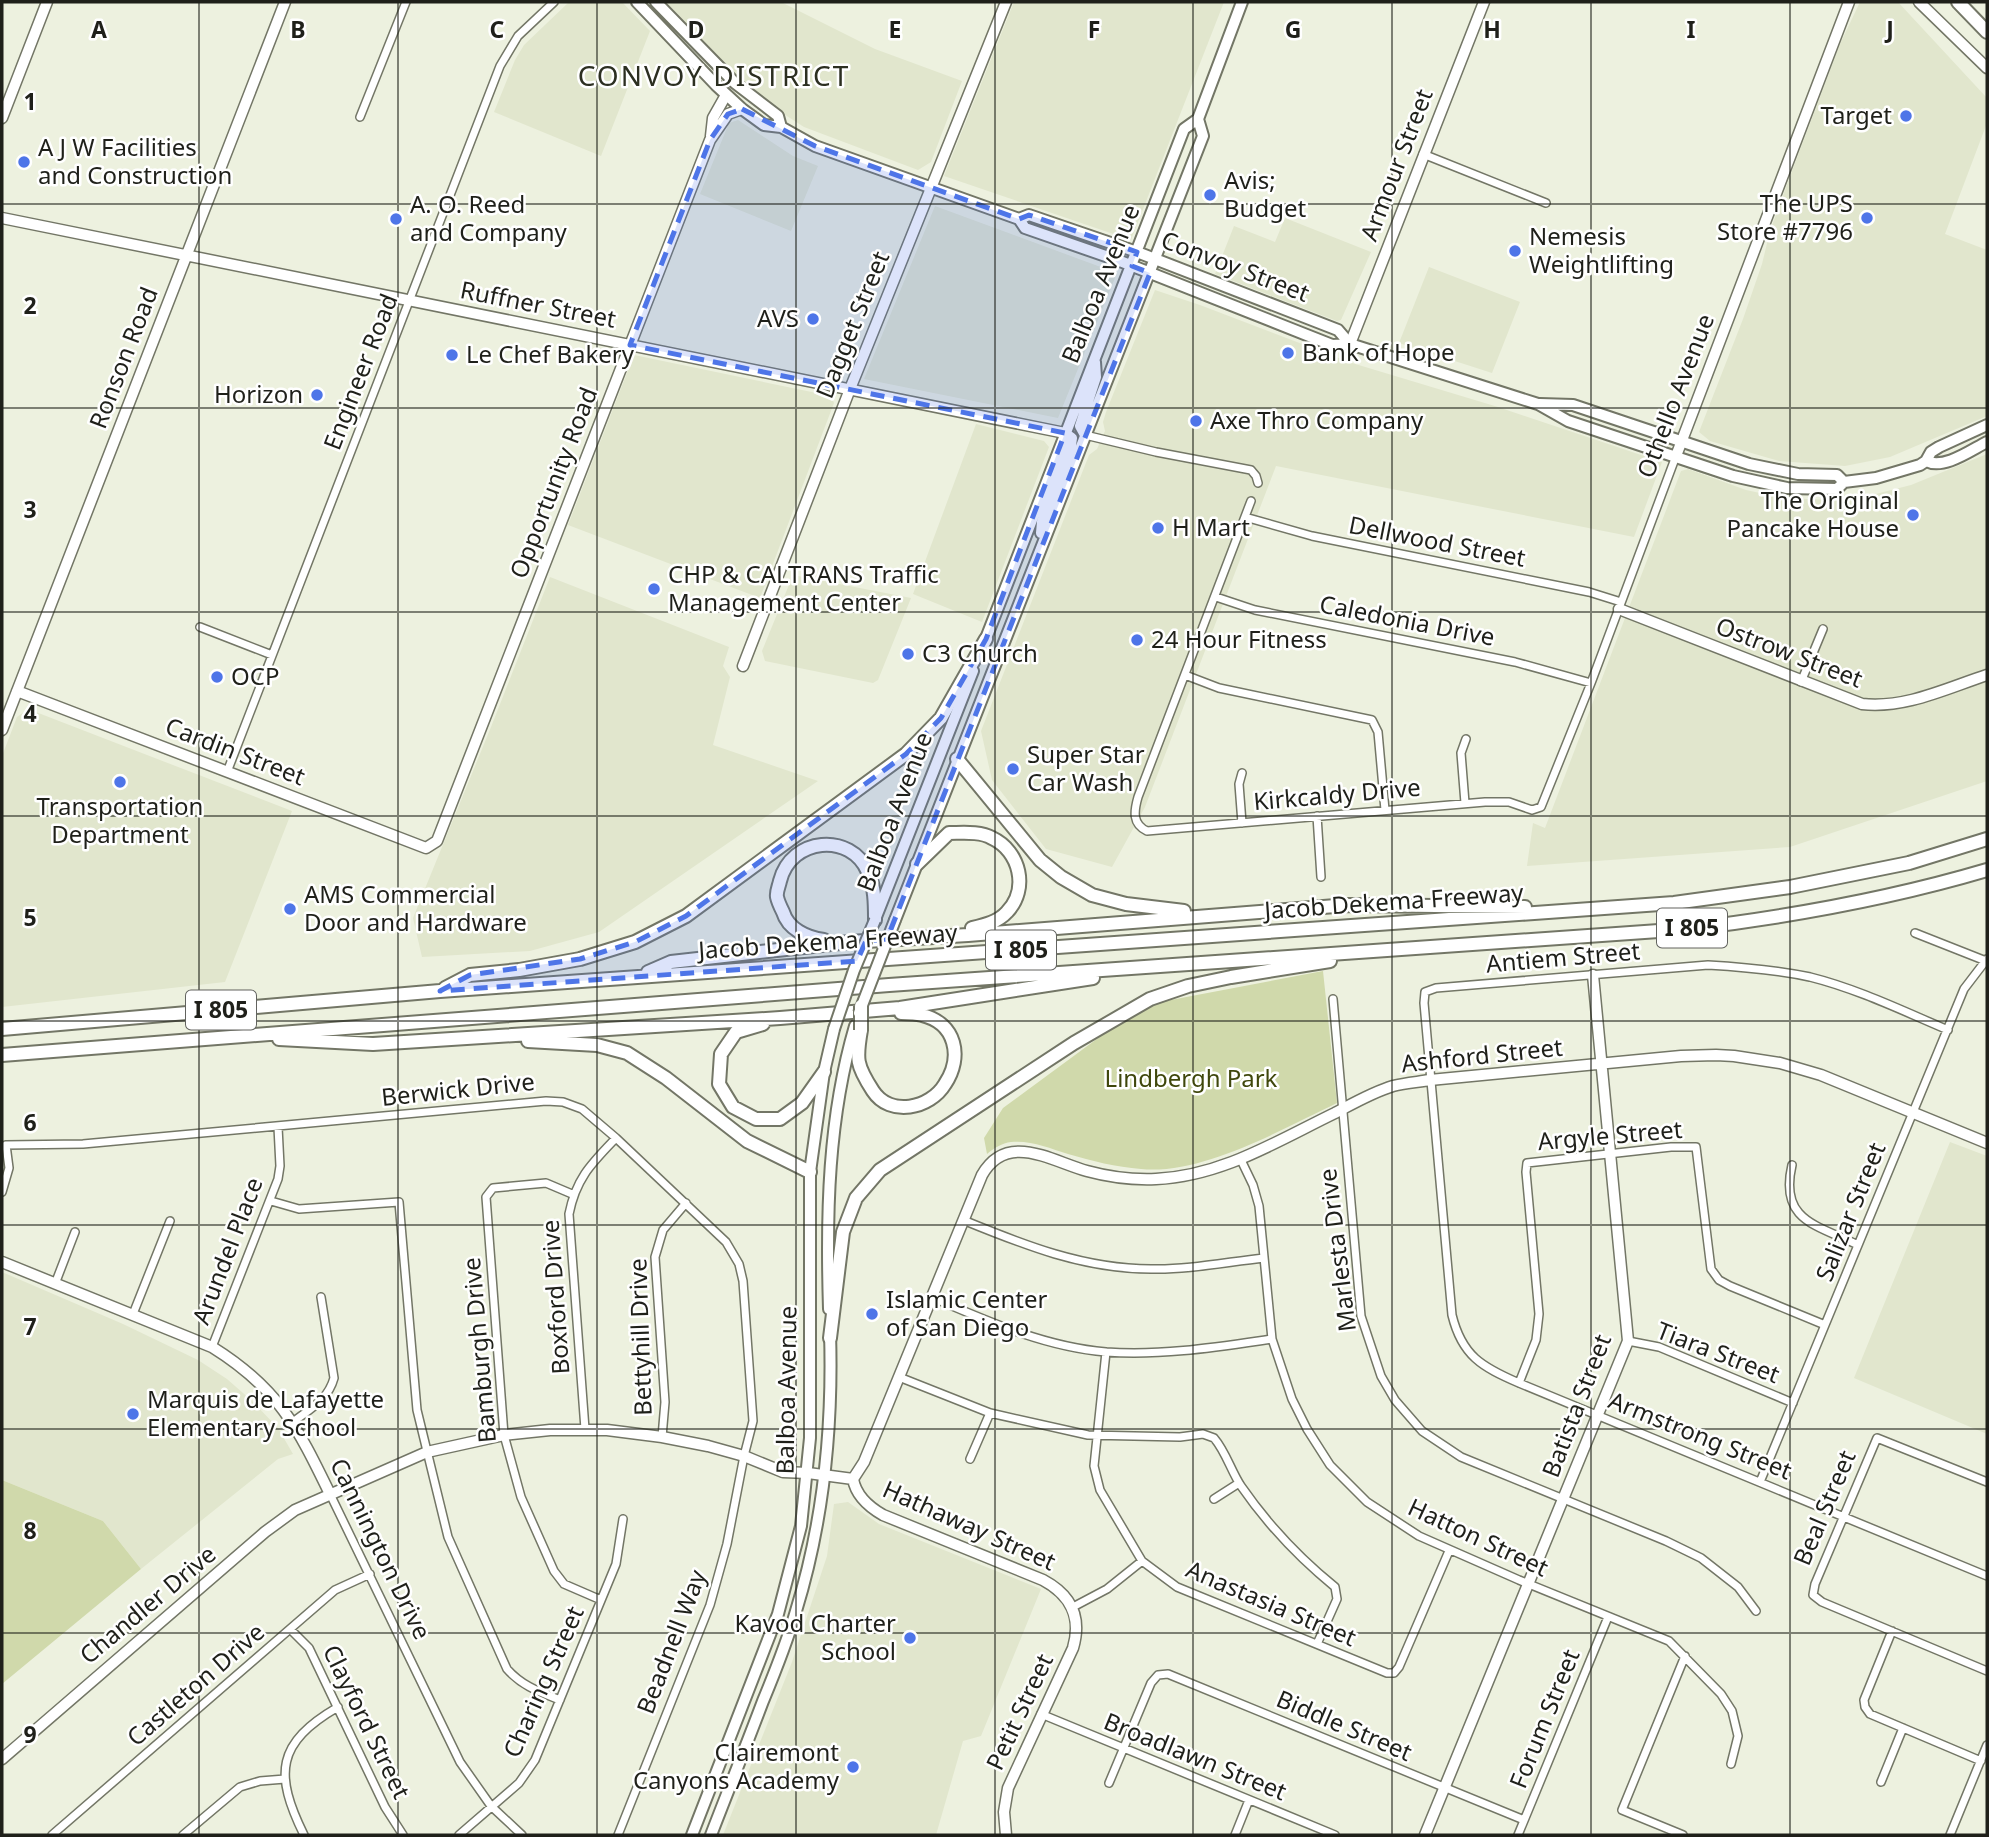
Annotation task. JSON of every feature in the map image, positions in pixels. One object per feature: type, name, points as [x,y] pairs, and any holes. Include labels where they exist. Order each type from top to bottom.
[{"type":"highway","points":[[1958,2],[1987,32]]},
{"type":"highway","points":[[440,990],[470,975],[519,970],[591,956],[634,942],[686,916],[906,754],[940,718],[985,639]]},
{"type":"highway","points":[[957,759],[1040,860],[1061,877],[1092,895],[1126,904],[1209,914]]},
{"type":"highway","points":[[917,864],[948,833],[967,832],[992,837],[1010,852],[1019,870],[1020,890],[1008,912],[991,924],[932,936]]},
{"type":"highway","name":"Jacob Dekema Freeway","points":[[2,1029],[440,990],[1674,903],[1790,887],[1909,863],[1987,839]]},
{"type":"highway","points":[[849,942],[812,939],[786,922],[777,895],[784,867],[802,849],[822,844],[840,847],[856,856],[867,869],[872,884],[874,920]]},
{"type":"highway","name":"Jacob Dekema Freeway","points":[[2,1055],[1177,965],[1687,929],[1779,918],[1987,870]]},
{"type":"highway","points":[[636,976],[671,962],[849,942],[1209,914],[1370,903],[1602,909]]},
{"type":"highway","points":[[830,1338],[845,1224],[856,1198],[866,1184],[893,1160],[1074,1043],[1150,999],[1188,986],[1231,977],[1392,949]]},
{"type":"highway","points":[[228,1037],[373,1044],[780,1018],[867,1008],[900,1008],[1177,965]]},
{"type":"highway","points":[[867,1008],[924,1015],[944,1026],[955,1043],[954,1062],[945,1085],[926,1102],[900,1108],[878,1099],[860,1072],[858,1028],[867,1008]]},
{"type":"highway","points":[[780,1018],[736,1032],[721,1054],[719,1084],[733,1107],[756,1119],[780,1119],[802,1104],[824,1072]]},
{"type":"highway","points":[[461,1039],[597,1045],[619,1050],[666,1078],[747,1141],[810,1172]]},
{"type":"main road","name":"Convoy Street","points":[[637,2],[742,110],[764,125],[780,122]]},
{"type":"main road","name":"Convoy Street","points":[[656,2],[735,83],[780,122],[815,146],[1019,219],[1025,228],[1132,265],[1332,345],[1350,344],[1538,404],[1568,421],[1733,476],[1787,488],[1837,489],[1844,482],[1877,478],[1926,461],[1943,463],[1987,442]]},
{"type":"main road","name":"Balboa Avenue","points":[[692,1835],[778,1614],[801,1526],[808,1473],[810,1422],[810,1172],[824,1072],[834,1029],[854,970],[1138,252],[1184,129],[1198,119],[1242,2]]},
{"type":"main road","points":[[726,95],[730,92],[736,93],[770,120],[780,122]]},
{"type":"main road","name":"Balboa Avenue","points":[[867,1008],[895,920],[957,759],[1203,136],[1198,119]]},
{"type":"main road","name":"Convoy Street","points":[[1019,219],[1029,215],[1138,252],[1338,330],[1350,344]]},
{"type":"main road","points":[[1085,435],[1080,426],[1097,377],[1094,359]]},
{"type":"main road","name":"Convoy Street","points":[[1538,404],[1573,405],[1749,464],[1798,474],[1837,475],[1844,482]]},
{"type":"main road","name":"Convoy Street","points":[[1926,461],[1931,452],[1987,425]]},
{"type":"main road","points":[[1039,550],[1042,522],[1071,445],[1072,438],[1065,433]]},
{"type":"main road","points":[[1759,482],[1771,479],[1807,483],[1815,480],[1818,474]]},
{"type":"main road","name":"Balboa Avenue","points":[[711,1835],[796,1614],[817,1526],[825,1475],[831,1386],[828,1179],[840,1083],[858,1028]]},
{"type":"street","points":[[2,118],[47,2]]},
{"type":"street","name":"Ronson Road","points":[[2,730],[285,2]]},
{"type":"street","points":[[360,117],[406,2]]},
{"type":"street","name":"Engineer Road","points":[[227,772],[501,64],[522,32],[554,2]]},
{"type":"street","name":"Dagget Street","points":[[743,666],[850,389],[1006,2]]},
{"type":"street","name":"Armour Street","points":[[1350,344],[1484,2]]},
{"type":"street","points":[[1919,2],[1987,68]]},
{"type":"street","name":"Othello Avenue","points":[[1543,804],[1848,5]]},
{"type":"street","points":[[710,141],[713,118],[726,95]]},
{"type":"street","points":[[710,141],[728,114],[742,110]]},
{"type":"street","name":"Opportunity Road","points":[[437,841],[710,141]]},
{"type":"street","points":[[1423,155],[1546,203]]},
{"type":"street","name":"Ruffner Street","points":[[2,218],[1065,433]]},
{"type":"street","points":[[1085,435],[1251,470],[1258,483]]},
{"type":"street","points":[[1251,500],[1185,676],[1219,688],[1372,720],[1378,732],[1385,810]]},
{"type":"street","name":"Dellwood Street","points":[[1245,517],[1312,537],[1590,592],[1620,605]]},
{"type":"street","name":"Caledonia Drive","points":[[1216,597],[1255,610],[1515,662],[1591,683]]},
{"type":"street","name":"Ostrow Street","points":[[1620,605],[1801,682],[1862,704],[1879,706],[1903,703],[1987,675]]},
{"type":"street","points":[[200,627],[272,654]]},
{"type":"street","points":[[1801,682],[1823,629]]},
{"type":"street","name":"Kirkcaldy Drive","points":[[1185,676],[1135,807],[1136,821],[1140,828],[1154,831],[1465,803],[1509,802],[1537,810],[1543,804]]},
{"type":"street","name":"Cardin Street","points":[[17,691],[426,848],[437,841]]},
{"type":"street","points":[[1465,803],[1461,753],[1466,739]]},
{"type":"street","points":[[1242,773],[1239,784],[1242,823]]},
{"type":"street","points":[[1317,816],[1321,877]]},
{"type":"street","points":[[1915,933],[1987,960]]},
{"type":"street","name":"Salizar Street","points":[[1760,1482],[1964,989],[1987,960]]},
{"type":"street","name":"Antiem Street","points":[[1424,992],[1436,988],[1708,965],[1742,967],[1810,977],[1847,988],[1948,1030]]},
{"type":"street","name":"Batista Street","points":[[1425,1835],[1628,1341],[1593,975]]},
{"type":"street","name":"Armstrong Street","points":[[1424,992],[1452,1315],[1464,1346],[1480,1364],[1519,1383],[1987,1576]]},
{"type":"street","name":"Marlesta Drive","points":[[1333,999],[1361,1316],[1381,1376],[1395,1400],[1422,1432],[1461,1457],[1701,1558],[1738,1587],[1756,1611]]},
{"type":"street","name":"Ashford Street","points":[[963,1220],[982,1175],[991,1163],[1007,1153],[1029,1152],[1102,1174],[1154,1179],[1207,1171],[1241,1160],[1394,1086],[1430,1080],[1716,1055],[1780,1063],[1821,1075],[1987,1143]]},
{"type":"street","name":"Berwick Drive","points":[[2,1192],[9,1168],[6,1145],[83,1144],[546,1101],[563,1102],[582,1109],[617,1138],[726,1242],[739,1264],[743,1281],[753,1421],[744,1456]]},
{"type":"street","name":"Arundel Place","points":[[212,1347],[271,1201],[280,1166],[278,1127]]},
{"type":"street","name":"Boxford Drive","points":[[585,1429],[569,1214],[572,1194],[586,1170],[617,1138]]},
{"type":"street","name":"Argyle Street","points":[[1519,1383],[1536,1340],[1539,1314],[1527,1163],[1671,1147],[1696,1147],[1708,1259],[1718,1280],[1825,1325]]},
{"type":"street","name":"Hatton Street","points":[[1241,1160],[1259,1206],[1272,1339],[1292,1399],[1330,1465],[1367,1502],[1387,1517],[1449,1550],[1608,1617],[1658,1634],[1669,1641],[1721,1694],[1732,1711],[1738,1736],[1731,1764]]},
{"type":"street","points":[[1791,1165],[1788,1187],[1790,1201],[1800,1217],[1858,1245]]},
{"type":"street","name":"Bamburgh Drive","points":[[572,1194],[546,1183],[493,1188],[486,1197],[504,1435],[522,1497],[554,1571],[564,1584],[601,1600]]},
{"type":"street","points":[[271,1201],[299,1209],[399,1202],[417,1410],[449,1537],[507,1670],[527,1687],[560,1700]]},
{"type":"street","name":"Bettyhill Drive","points":[[662,1437],[665,1402],[655,1257],[657,1241],[663,1230],[686,1203]]},
{"type":"street","points":[[853,1479],[864,1462],[963,1220],[1039,1251],[1094,1265],[1151,1269],[1264,1258]]},
{"type":"street","points":[[133,1314],[170,1221]]},
{"type":"street","points":[[55,1284],[75,1232]]},
{"type":"street","name":"Cannington Drive","points":[[2,1262],[212,1347],[239,1364],[268,1391],[293,1422],[370,1574],[460,1762],[491,1806],[522,1835]]},
{"type":"street","points":[[293,1422],[326,1397],[334,1378],[321,1297]]},
{"type":"street","points":[[931,1297],[1010,1329],[1052,1342],[1106,1352],[1178,1352],[1272,1339]]},
{"type":"street","name":"Tiara Street","points":[[1628,1341],[1659,1347],[1793,1403]]},
{"type":"street","name":"Anastasia Street","points":[[1106,1352],[1094,1466],[1100,1490],[1142,1562],[1177,1587],[1387,1673],[1394,1673],[1399,1667],[1449,1550]]},
{"type":"street","points":[[899,1377],[990,1413],[1097,1436],[1167,1437],[1203,1434],[1214,1438],[1239,1483],[1269,1526],[1335,1587],[1337,1599],[1317,1644]]},
{"type":"street","points":[[970,1458],[990,1413]]},
{"type":"street","name":"Chandler Drive","points":[[2,1759],[265,1532],[295,1510],[427,1452],[504,1435],[585,1429],[662,1437],[744,1456],[783,1472],[853,1479]]},
{"type":"street","name":"Beal Street","points":[[1892,1631],[1822,1602],[1813,1595],[1815,1584],[1877,1438],[1884,1438],[1987,1482]]},
{"type":"street","name":"Beadnell Way","points":[[618,1835],[710,1605],[727,1544],[744,1456]]},
{"type":"street","name":"Hathaway Street","points":[[853,1479],[858,1494],[883,1515],[1043,1580],[1060,1591],[1073,1607]]},
{"type":"street","points":[[1214,1499],[1239,1483]]},
{"type":"street","name":"Charing Street","points":[[459,1835],[519,1783],[535,1760],[616,1564],[623,1519]]},
{"type":"street","points":[[1073,1607],[1107,1589],[1142,1562]]},
{"type":"street","name":"Castleton Drive","points":[[52,1835],[335,1590],[370,1574]]},
{"type":"street","name":"Petit Street","points":[[1006,1835],[1004,1812],[1008,1788],[1073,1647],[1077,1630],[1073,1607]]},
{"type":"street","name":"Forum Street","points":[[1518,1835],[1608,1617]]},
{"type":"street","name":"Clayford Street","points":[[289,1629],[309,1648],[385,1807],[403,1835]]},
{"type":"street","points":[[1981,1761],[1870,1714],[1864,1700],[1892,1631],[1987,1671]]},
{"type":"street","points":[[1683,1835],[1622,1810],[1685,1656]]},
{"type":"street","name":"Biddle Street","points":[[1123,1748],[1151,1683],[1158,1675],[1168,1674],[1524,1820]]},
{"type":"street","points":[[304,1835],[290,1807],[285,1767],[298,1738],[314,1721],[338,1707]]},
{"type":"street","name":"Broadlawn Street","points":[[1041,1714],[1335,1835]]},
{"type":"street","points":[[1881,1782],[1903,1728]]},
{"type":"street","points":[[1951,1835],[1987,1745]]},
{"type":"street","points":[[1109,1783],[1123,1748]]},
{"type":"street","points":[[183,1835],[240,1787],[260,1780],[285,1779]]},
{"type":"street","points":[[1235,1835],[1249,1800]]},
{"type":"highlighted area","points":[[742,109],[815,146],[1019,219],[1029,215],[1137,252],[1132,266],[1150,273],[887,939],[866,941],[857,961],[440,991],[470,975],[580,959],[635,942],[686,916],[906,754],[941,718],[986,639],[1065,433],[630,345],[710,140],[728,114]]},
{"type":"shaded area","points":[[569,2],[622,2],[650,31],[601,156],[494,112],[524,45]]},
{"type":"shaded area","points":[[663,2],[781,2],[875,49],[962,81],[931,162],[918,170],[804,127],[762,100],[728,72]]},
{"type":"shaded area","points":[[1014,2],[1224,2],[1131,240],[944,176]]},
{"type":"shaded area","points":[[1860,2],[1898,2],[1987,98],[1987,123],[1945,234],[1987,250],[1987,416],[1890,457],[1845,466],[1779,461],[1710,441],[1699,432],[1743,319],[1792,171],[1840,44]]},
{"type":"shaded area","points":[[738,120],[793,156],[818,166],[791,231],[700,194],[729,123]]},
{"type":"shaded area","points":[[935,206],[1117,273],[1058,418],[864,379]]},
{"type":"shaded area","points":[[1285,218],[1371,252],[1341,320],[1337,321],[1215,274],[1234,226],[1275,242]]},
{"type":"shaded area","points":[[1429,267],[1520,302],[1492,373],[1399,343]]},
{"type":"shaded area","points":[[1155,290],[1352,363],[1498,407],[1662,462],[1634,537],[1276,466],[1145,807],[1112,867],[1046,849],[992,780],[981,731],[1089,455],[1097,449],[1105,431],[1103,422],[1106,412]]},
{"type":"shaded area","points":[[634,355],[831,396],[834,403],[760,598],[568,525]]},
{"type":"shaded area","points":[[976,424],[1044,441],[1049,447],[982,622],[913,594]]},
{"type":"shaded area","points":[[1987,454],[1987,781],[1790,847],[1527,866],[1533,823],[1545,828],[1681,471],[1688,469],[1746,490],[1784,498],[1831,500],[1864,497],[1911,485]]},
{"type":"shaded area","points":[[793,575],[911,598],[878,680],[873,683],[765,661],[762,651]]},
{"type":"shaded area","points":[[550,577],[729,647],[723,666],[730,677],[713,745],[818,781],[599,932],[530,951],[422,957],[413,918]]},
{"type":"shaded area","points":[[28,709],[292,811],[225,982],[2,1007],[2,756],[17,717]]},
{"type":"shaded area","points":[[1950,1142],[1987,1156],[1987,1434],[1854,1378]]},
{"type":"shaded area","name":"Marquis de Lafayette Elementary School","points":[[2,1272],[123,1324],[198,1360],[227,1379],[251,1400],[278,1428],[293,1454],[278,1459],[141,1569],[103,1521],[2,1480]]},
{"type":"shaded area","name":"Kavod Charter School","points":[[848,1502],[879,1524],[1041,1589],[981,1736],[963,1741],[936,1835],[723,1835],[792,1662],[827,1556],[834,1504]]},
{"type":"green space","name":"Lindbergh Park","points":[[1323,971],[1337,1103],[1216,1158],[1165,1169],[1113,1165],[1026,1142],[1004,1143],[987,1154],[984,1138],[1003,1108],[1109,1030],[1160,1002]]},
{"type":"green space","points":[[2,1480],[103,1521],[141,1569],[2,1684]]},
{"type":"place","name":"Target","points":[[1906,116]]},
{"type":"place","name":"A J W Facilities and Construction","points":[[24,162]]},
{"type":"place","name":"Avis; Budget","points":[[1210,195]]},
{"type":"place","name":"The UPS Store #7796","points":[[1867,218]]},
{"type":"place","name":"A. O. Reed and Company","points":[[396,219]]},
{"type":"place","name":"Nemesis Weightlifting","points":[[1515,251]]},
{"type":"place","name":"AVS","points":[[813,319]]},
{"type":"place","name":"Bank of Hope","points":[[1288,353]]},
{"type":"place","name":"Le Chef Bakery","points":[[452,355]]},
{"type":"place","name":"Horizon","points":[[317,395]]},
{"type":"place","name":"Axe Thro Company","points":[[1196,421]]},
{"type":"place","name":"The Original Pancake House","points":[[1913,515]]},
{"type":"place","name":"H Mart","points":[[1158,528]]},
{"type":"place","name":"CHP & CALTRANS Traffic Management Center","points":[[654,589]]},
{"type":"place","name":"24 Hour Fitness","points":[[1137,640]]},
{"type":"place","name":"C3 Church","points":[[908,654]]},
{"type":"place","name":"OCP","points":[[217,677]]},
{"type":"place","name":"Super Star Car Wash","points":[[1013,769]]},
{"type":"place","name":"Transportation Department","points":[[120,782]]},
{"type":"place","name":"AMS Commercial Door and Hardware","points":[[290,909]]},
{"type":"place","name":"Islamic Center of San Diego","points":[[872,1314]]},
{"type":"place","name":"Marquis de Lafayette Elementary School","points":[[133,1414]]},
{"type":"place","name":"Kavod Charter School","points":[[910,1638]]},
{"type":"place","name":"Clairemont Canyons Academy","points":[[853,1767]]},
{"type":"district","name":"CONVOY DISTRICT","points":[[714,76]]}]
